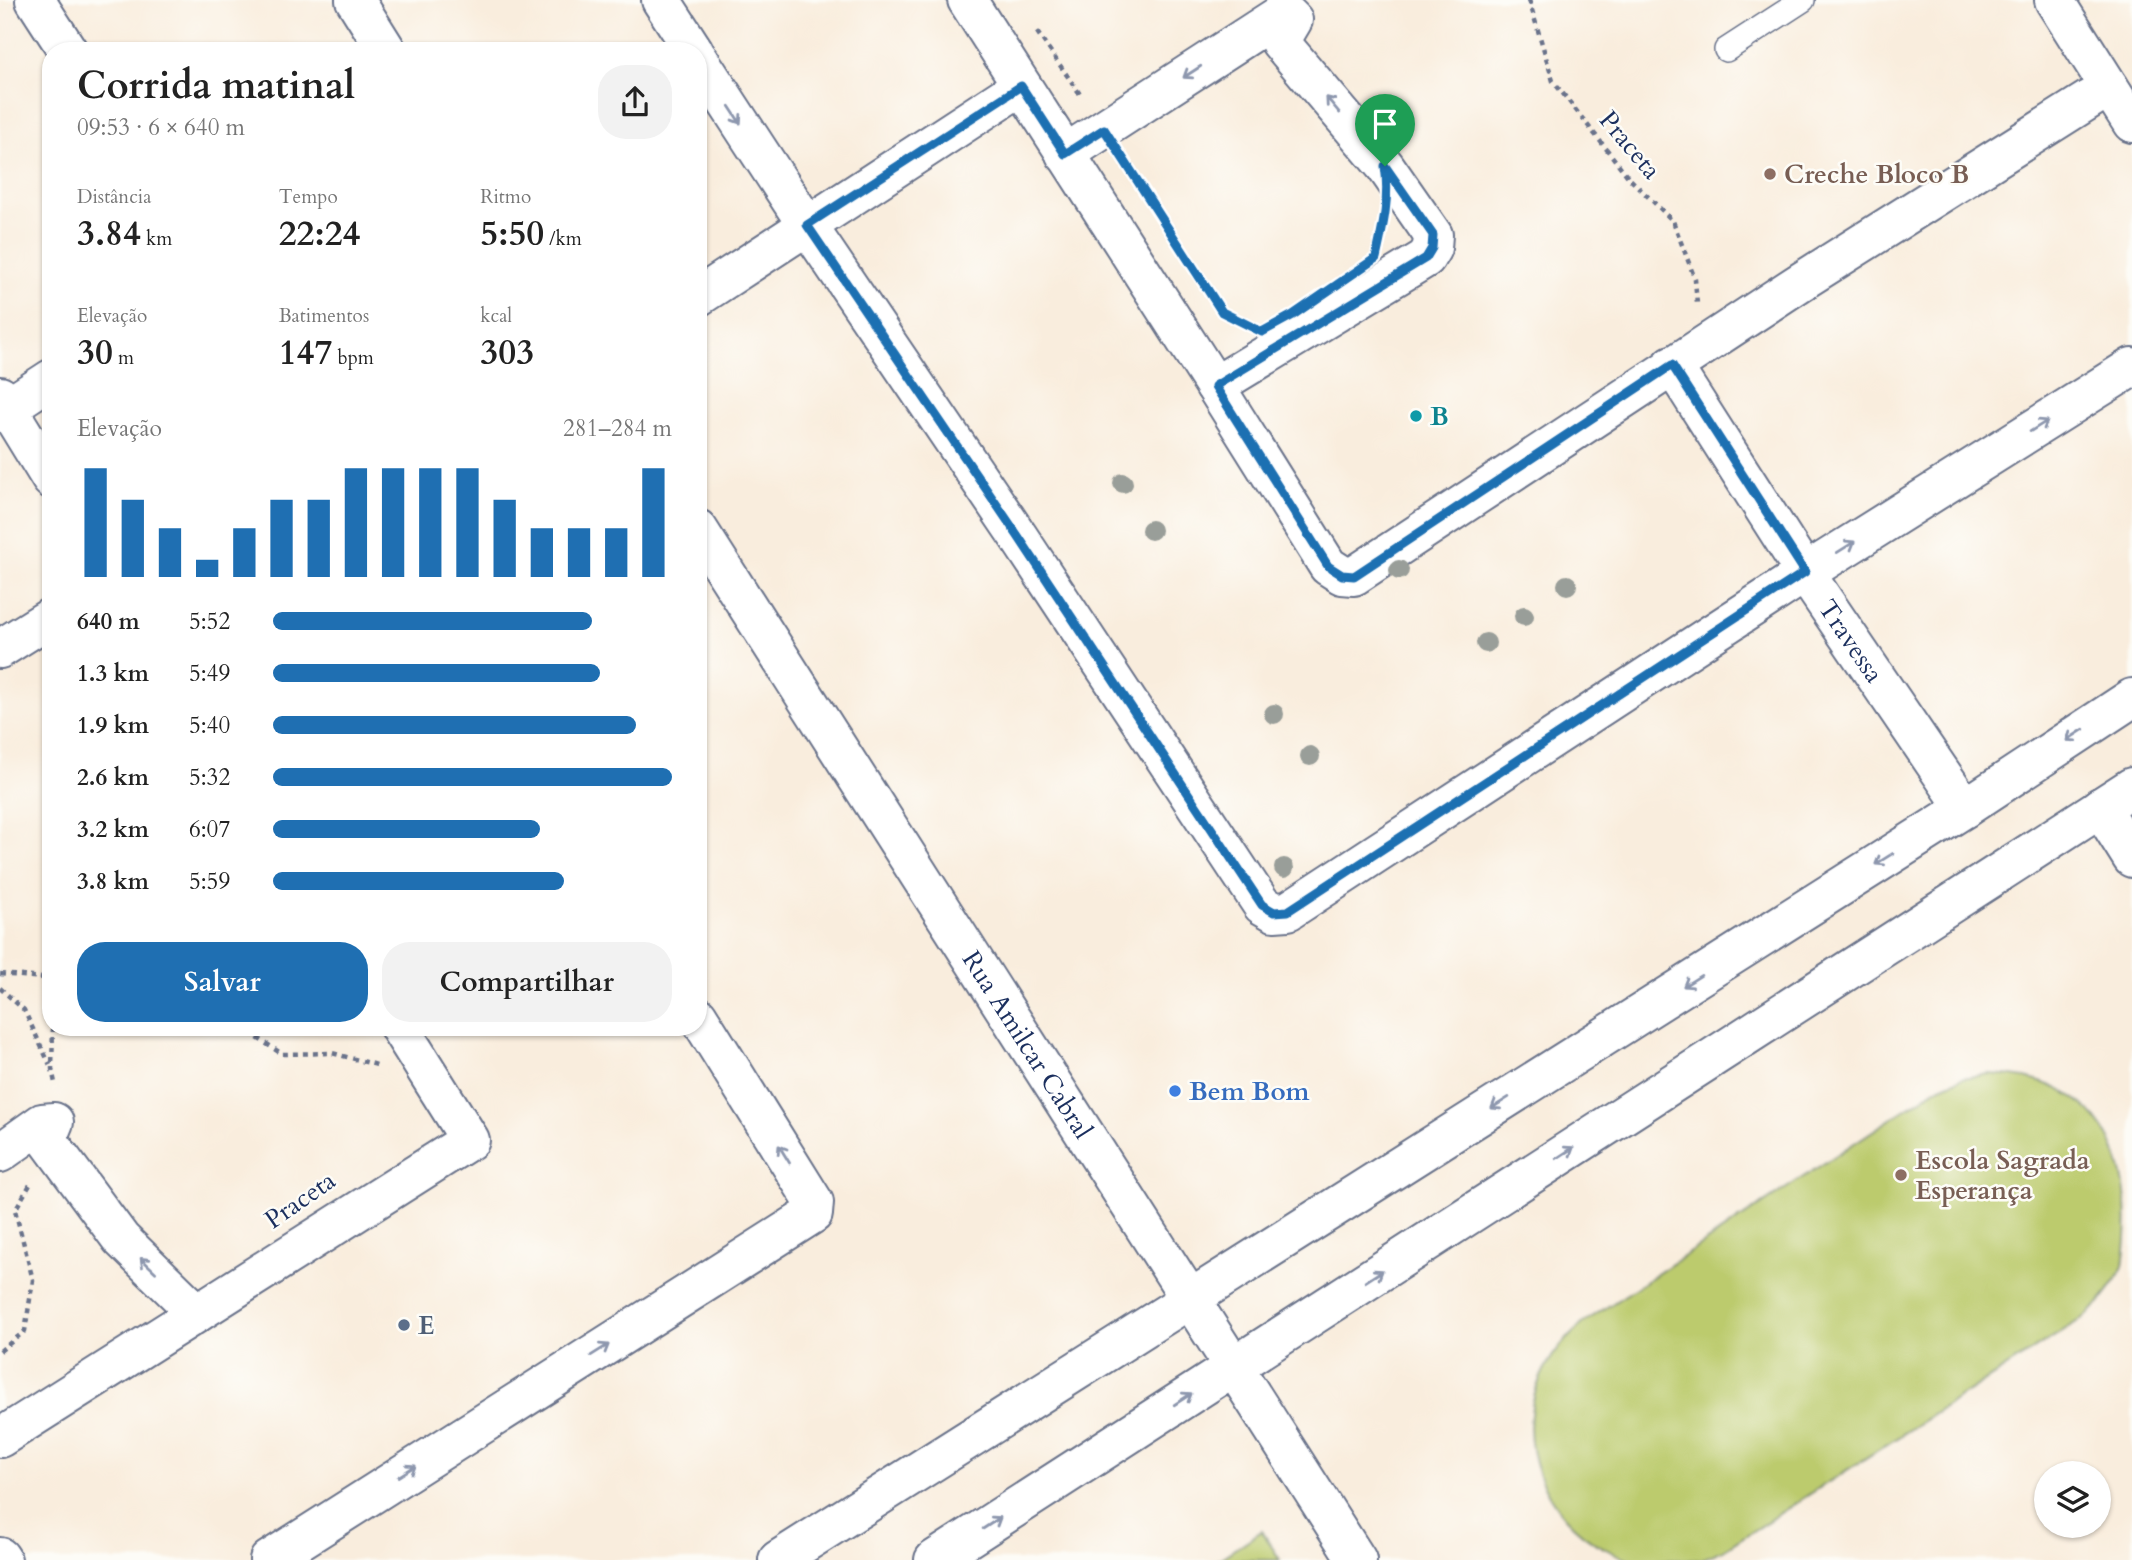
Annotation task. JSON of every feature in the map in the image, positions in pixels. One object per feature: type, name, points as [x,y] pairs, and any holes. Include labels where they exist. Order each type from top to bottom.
[{"type":"street","points":[[35,0],[62,42]]},
{"type":"street","points":[[355,0],[381,42]]},
{"type":"street","points":[[661,0],[688,42]]},
{"type":"street","points":[[967,0],[1328,566],[1342,575],[1354,576],[1672,365],[2109,88]]},
{"type":"street","points":[[2054,0],[2132,123]]},
{"type":"street","points":[[1065,154],[1278,16],[1288,15],[1293,20],[1280,42],[1385,166],[1433,235],[1432,248],[1426,258],[1215,386]]},
{"type":"street","points":[[707,72],[1262,905],[1274,912],[1288,911],[1805,572],[2132,367]]},
{"type":"street","points":[[707,291],[1021,86]]},
{"type":"street","name":"Travessa","points":[[1672,365],[1805,572],[1965,807]]},
{"type":"street","points":[[42,383],[4,401],[42,464]]},
{"type":"street","name":"Rua Amilcar Cabral","points":[[707,543],[1357,1560]]},
{"type":"street","points":[[0,649],[42,623]]},
{"type":"street","points":[[778,1560],[1965,807],[2132,698]]},
{"type":"street","points":[[934,1560],[2132,787]]},
{"type":"street","points":[[2100,807],[2132,858]]},
{"type":"street","points":[[269,1560],[813,1214],[814,1202],[707,1030]]},
{"type":"street","points":[[0,1438],[470,1140],[405,1036]]},
{"type":"street","points":[[0,1153],[43,1123],[54,1122],[47,1139],[121,1239],[197,1313]]},
{"type":"lane","points":[[1726,50],[1803,0]]},
{"type":"path","name":"Praceta","points":[[1529,0],[1553,81],[1630,179],[1673,221],[1695,279],[1697,314]]},
{"type":"path","points":[[1030,22],[1104,129],[1222,312],[1252,327]]},
{"type":"path","points":[[0,974],[42,978]]},
{"type":"path","points":[[0,988],[24,1010],[52,1069]]},
{"type":"path","points":[[0,1351],[25,1331],[33,1280],[15,1210],[41,1166],[47,1139],[60,1114],[52,1069],[53,1036]]},
{"type":"path","points":[[255,1036],[282,1054],[332,1053],[377,1065],[386,1075]]},
{"type":"green space","points":[[1989,1074],[2032,1079],[2071,1096],[2090,1111],[2104,1129],[2114,1150],[2121,1172],[2127,1219],[2123,1266],[2112,1286],[2089,1314],[1723,1550],[1708,1557],[1698,1560],[1634,1560],[1622,1557],[1583,1534],[1565,1518],[1550,1498],[1539,1476],[1530,1428],[1540,1379],[1565,1340],[1586,1321],[1936,1089],[1962,1078]]},
{"type":"green space","points":[[1262,1531],[1280,1560],[1218,1560]]},
{"type":"place","name":"Creche Bloco B","points":[[1770,174]]},
{"type":"place","name":"B","points":[[1416,416]]},
{"type":"place","name":"Bem Bom","points":[[1175,1091]]},
{"type":"place","name":"Escola Sagrada Esperança","points":[[1901,1175]]},
{"type":"place","name":"E","points":[[404,1325]]},
{"type":"route","points":[[1021,86],[1065,154],[1104,129],[1222,312],[1262,332],[1293,315],[1376,258],[1385,218],[1388,183],[1385,166],[1433,235],[1432,248],[1426,258],[1215,386],[1328,566],[1342,575],[1354,576],[1672,365],[1805,572],[1288,911],[1274,912],[1262,905],[1018,536],[807,225],[1021,86]]}]
